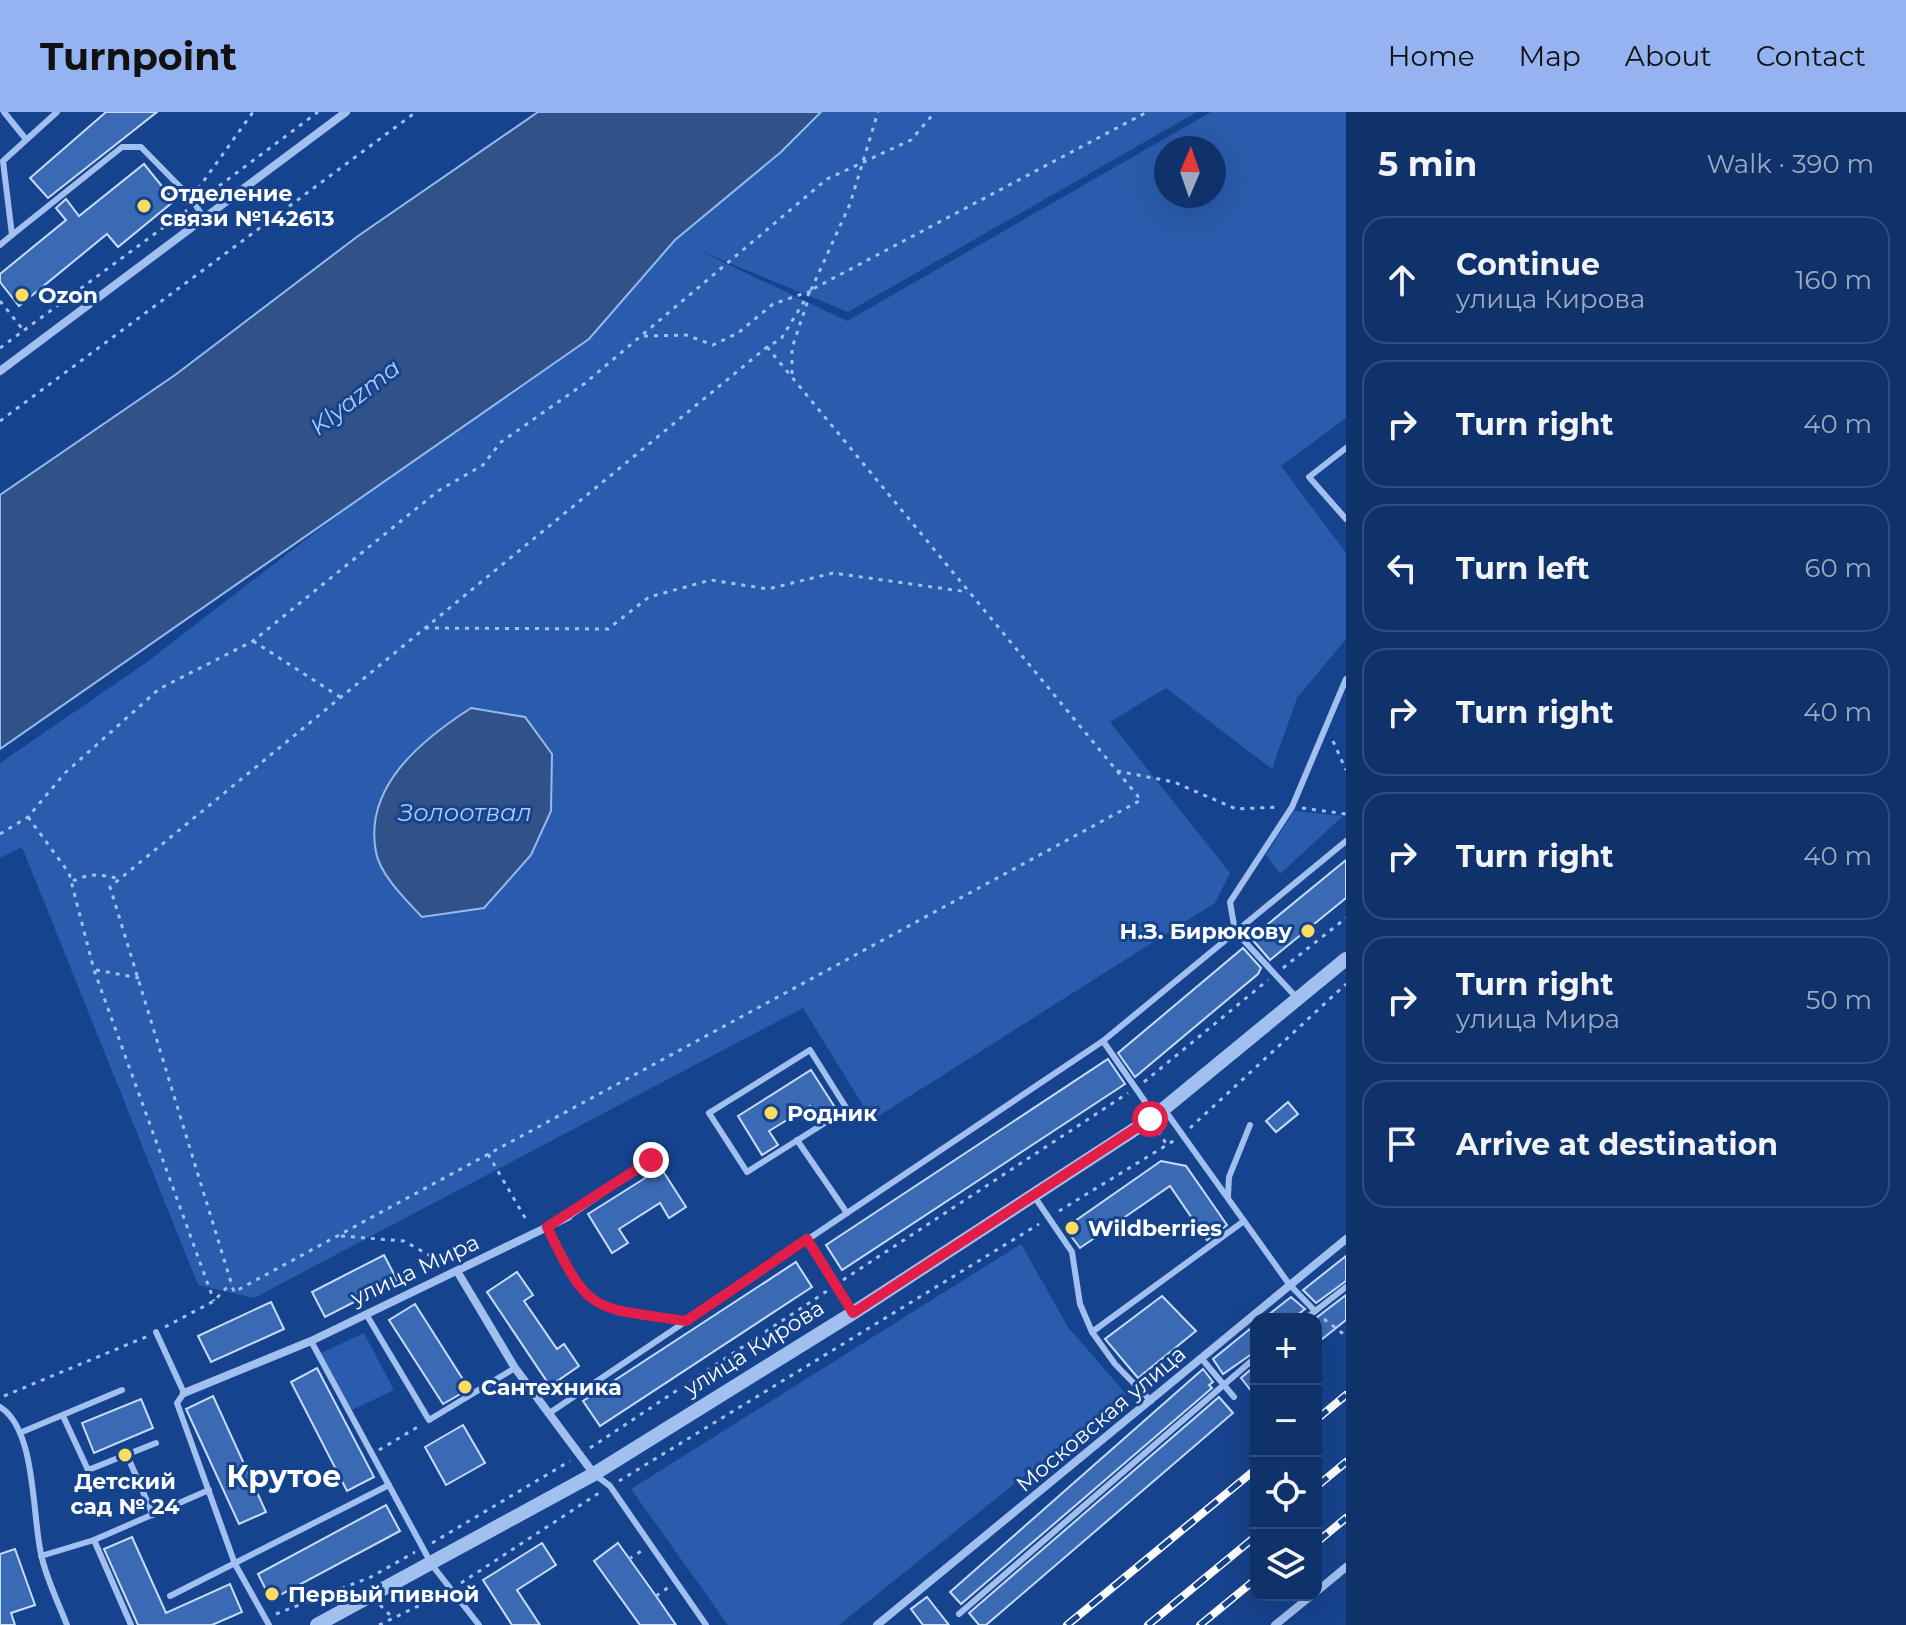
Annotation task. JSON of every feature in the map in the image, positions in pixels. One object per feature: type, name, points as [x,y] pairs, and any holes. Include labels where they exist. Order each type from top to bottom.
[{"type":"street","points":[[0,371],[346,112]]},
{"type":"street","name":"улица Кирова","points":[[317,1625],[334,1621],[594,1474],[1034,1196],[1159,1113],[1346,959]]},
{"type":"street","name":"улица Мира","points":[[184,1393],[311,1341],[568,1217]]},
{"type":"street","name":"Московская улица","points":[[877,1625],[1346,1239]]},
{"type":"street","points":[[457,1271],[515,1368],[594,1474]]},
{"type":"street","points":[[1322,1586],[1346,1567]]},
{"type":"street","points":[[1275,1625],[1304,1601]]},
{"type":"lane","points":[[4,112],[25,138]]},
{"type":"lane","points":[[12,235],[3,161],[57,112]]},
{"type":"lane","points":[[0,245],[122,147],[141,147],[193,202],[203,217]]},
{"type":"lane","points":[[1346,448],[1309,477],[1346,519]]},
{"type":"lane","points":[[1298,1000],[1235,931],[1230,902],[1292,807],[1331,709],[1344,690],[1346,679]]},
{"type":"lane","points":[[548,1414],[1103,1041],[1346,841]]},
{"type":"lane","points":[[1103,1041],[1136,1088],[1183,1135],[1289,1284],[1315,1311]]},
{"type":"lane","points":[[810,1050],[847,1109],[797,1140],[747,1172],[709,1113],[810,1050]]},
{"type":"lane","points":[[1228,1199],[1227,1182],[1250,1125]]},
{"type":"lane","points":[[797,1140],[847,1213]]},
{"type":"lane","name":"улица Мира","points":[[568,1217],[651,1160]]},
{"type":"lane","points":[[1034,1196],[1072,1252],[1080,1304],[1092,1332],[1115,1364],[1151,1401]]},
{"type":"lane","points":[[1092,1332],[1244,1221]]},
{"type":"lane","points":[[807,1239],[853,1313]]},
{"type":"lane","points":[[1312,1313],[1346,1287]]},
{"type":"lane","points":[[366,1314],[429,1420],[515,1368]]},
{"type":"lane","points":[[156,1332],[184,1393],[177,1403],[235,1564],[268,1622]]},
{"type":"lane","points":[[311,1341],[432,1565],[479,1625]]},
{"type":"lane","points":[[1202,1359],[1234,1397]]},
{"type":"lane","points":[[959,1614],[1220,1384],[1250,1362]]},
{"type":"lane","points":[[22,1432],[122,1390]]},
{"type":"lane","points":[[0,1407],[11,1413],[22,1432],[41,1556],[67,1625]]},
{"type":"lane","points":[[63,1416],[88,1470],[156,1443]]},
{"type":"lane","points":[[127,1455],[153,1515]]},
{"type":"lane","points":[[594,1474],[610,1486],[706,1625]]},
{"type":"lane","points":[[170,1596],[389,1485]]},
{"type":"lane","points":[[41,1556],[94,1540],[209,1490]]},
{"type":"lane","points":[[94,1540],[131,1625]]},
{"type":"path","points":[[193,202],[253,112]]},
{"type":"path","points":[[0,348],[318,112]]},
{"type":"path","points":[[0,421],[416,112]]},
{"type":"path","points":[[792,377],[792,348],[811,290],[850,204],[878,112]]},
{"type":"path","points":[[0,834],[28,817],[65,773],[159,689],[253,641],[438,491],[483,465],[501,442],[584,384],[644,336],[827,179],[911,140],[935,112]]},
{"type":"path","points":[[644,336],[686,335],[713,345],[738,333],[773,304],[811,290],[1147,112]]},
{"type":"path","points":[[767,347],[1141,800],[234,1292],[110,887],[767,347],[781,339],[811,290]]},
{"type":"path","points":[[0,301],[24,331]]},
{"type":"path","points":[[425,628],[608,629],[649,597],[711,580],[768,589],[833,573],[969,592]]},
{"type":"path","points":[[253,641],[340,697]]},
{"type":"path","points":[[1331,709],[1333,744],[1346,770]]},
{"type":"path","points":[[1117,771],[1174,782],[1236,809],[1292,807],[1346,814]]},
{"type":"path","points":[[28,817],[72,882],[94,970],[214,1301]]},
{"type":"path","points":[[72,882],[83,876],[103,874],[119,879]]},
{"type":"path","points":[[268,1622],[371,1577],[580,1455],[1136,1088],[1346,918]]},
{"type":"path","points":[[94,970],[139,978]]},
{"type":"path","points":[[379,1625],[451,1590],[610,1486],[1183,1135],[1346,984]]},
{"type":"path","points":[[488,1154],[534,1233]]},
{"type":"path","points":[[547,1227],[577,1286],[590,1301],[623,1312],[686,1321]]},
{"type":"path","points":[[337,1236],[404,1241],[457,1271]]},
{"type":"path","points":[[0,1398],[156,1332],[214,1301],[232,1282]]},
{"type":"path","points":[[1315,1311],[1346,1336]]},
{"type":"path","points":[[373,1455],[429,1420]]},
{"type":"path","points":[[629,1559],[650,1545]]},
{"type":"path","points":[[656,1596],[676,1583]]},
{"type":"path","points":[[395,1617],[399,1625]]},
{"type":"shaded area","points":[[821,112],[1197,112],[848,312],[698,250],[847,321],[1154,145],[1154,208],[1226,208],[1226,136],[1169,136],[1211,112],[1346,112],[1346,418],[1281,466],[1346,553],[1346,639],[1297,698],[1272,769],[1166,688],[1110,722],[1230,873],[1215,903],[872,1120],[803,1008],[254,1298],[198,1285],[22,847],[0,858],[0,763],[147,662],[353,503],[585,342],[675,240],[781,152]]},
{"type":"shaded area","points":[[1294,811],[1343,816],[1280,874],[1266,855]]},
{"type":"shaded area","points":[[1021,1244],[1068,1327],[1126,1394],[839,1625],[728,1625],[631,1489]]},
{"type":"shaded area","points":[[364,1333],[394,1390],[352,1410],[321,1353]]},
{"type":"water","name":"Klyazma","points":[[538,112],[821,112],[781,152],[675,240],[589,339],[0,749],[0,495],[175,375],[358,236]]},
{"type":"water","name":"Золоотвал","points":[[471,708],[525,717],[552,754],[551,811],[531,855],[484,908],[422,917],[394,887],[378,861],[374,828],[379,806],[388,786],[416,750]]},
{"type":"building","points":[[106,112],[157,112],[48,198],[30,178]]},
{"type":"building","points":[[144,164],[174,201],[118,247],[107,234],[19,306],[0,282],[0,274],[66,220],[56,208],[66,199],[79,216]]},
{"type":"building","points":[[1346,860],[1346,898],[1270,960],[1251,938]]},
{"type":"building","points":[[1243,948],[1261,968],[1258,974],[1135,1077],[1118,1053]]},
{"type":"building","points":[[1108,1059],[1125,1084],[842,1270],[826,1245]]},
{"type":"building","name":"Родник","points":[[811,1070],[836,1109],[819,1120],[810,1106],[769,1131],[778,1145],[762,1155],[738,1116]]},
{"type":"building","points":[[1288,1102],[1298,1114],[1276,1132],[1266,1121]]},
{"type":"building","points":[[1161,1161],[1186,1166],[1227,1225],[1207,1240],[1170,1186],[1080,1248],[1065,1228]]},
{"type":"building","points":[[661,1168],[686,1207],[669,1218],[660,1203],[619,1229],[628,1243],[612,1253],[588,1214]]},
{"type":"building","points":[[384,1255],[397,1280],[325,1317],[312,1292]]},
{"type":"building","points":[[1346,1256],[1346,1281],[1316,1303],[1303,1290]]},
{"type":"building","points":[[796,1262],[812,1287],[600,1426],[583,1401]]},
{"type":"building","points":[[517,1272],[533,1295],[524,1301],[557,1349],[564,1344],[579,1366],[550,1386],[487,1292]]},
{"type":"building","points":[[1346,1295],[1346,1320],[1322,1339],[1322,1313]]},
{"type":"building","points":[[1162,1296],[1196,1331],[1138,1378],[1105,1339]]},
{"type":"building","points":[[1291,1297],[1305,1309],[1300,1313],[1271,1313]]},
{"type":"building","points":[[271,1302],[284,1329],[211,1362],[198,1336]]},
{"type":"building","points":[[415,1304],[469,1389],[443,1404],[389,1320]]},
{"type":"building","points":[[1250,1329],[1250,1355],[1223,1374],[1213,1359]]},
{"type":"building","points":[[317,1368],[374,1477],[347,1491],[291,1382]]},
{"type":"building","points":[[1203,1369],[1213,1382],[1209,1385],[1212,1388],[961,1604],[950,1592]]},
{"type":"building","points":[[1250,1370],[1250,1389],[1241,1378]]},
{"type":"building","points":[[213,1396],[266,1512],[239,1524],[186,1409]]},
{"type":"building","points":[[1219,1397],[1233,1413],[986,1625],[979,1625],[969,1613]]},
{"type":"building","points":[[141,1399],[153,1428],[94,1453],[82,1423]]},
{"type":"building","points":[[463,1425],[485,1463],[446,1485],[425,1447]]},
{"type":"building","points":[[386,1505],[400,1531],[271,1600],[258,1574]]},
{"type":"building","points":[[132,1537],[166,1613],[230,1584],[242,1612],[212,1625],[138,1625],[104,1549]]},
{"type":"building","points":[[542,1543],[556,1565],[517,1590],[540,1625],[512,1625],[483,1580]]},
{"type":"building","points":[[618,1543],[676,1625],[640,1625],[594,1561]]},
{"type":"building","points":[[15,1549],[35,1605],[11,1613],[15,1625],[0,1625],[0,1554]]},
{"type":"building","points":[[927,1597],[949,1625],[923,1625],[911,1609]]},
{"type":"railway","points":[[1322,1415],[1346,1395]]},
{"type":"railway","points":[[1322,1482],[1346,1462]]},
{"type":"railway","points":[[1067,1625],[1250,1474]]},
{"type":"railway","points":[[1322,1538],[1346,1518]]},
{"type":"railway","points":[[1148,1625],[1250,1541]]},
{"type":"railway","points":[[1200,1625],[1250,1584]]},
{"type":"place","name":"Отделение связи №142613","points":[[144,206]]},
{"type":"place","name":"Ozon","points":[[22,295]]},
{"type":"place","name":"Н.З. Бирюкову","points":[[1308,931]]},
{"type":"place","name":"Родник","points":[[771,1113]]},
{"type":"place","name":"Wildberries","points":[[1072,1228]]},
{"type":"place","name":"Сантехника","points":[[465,1387]]},
{"type":"place","name":"Детский сад № 24","points":[[125,1455]]},
{"type":"place","name":"Первый пивной","points":[[272,1594]]},
{"type":"district","name":"Крутое","points":[[284,1476]]},
{"type":"route","points":[[651,1160],[568,1217],[547,1227],[577,1286],[590,1301],[623,1312],[686,1321],[807,1239],[853,1313],[1150,1119]]}]
